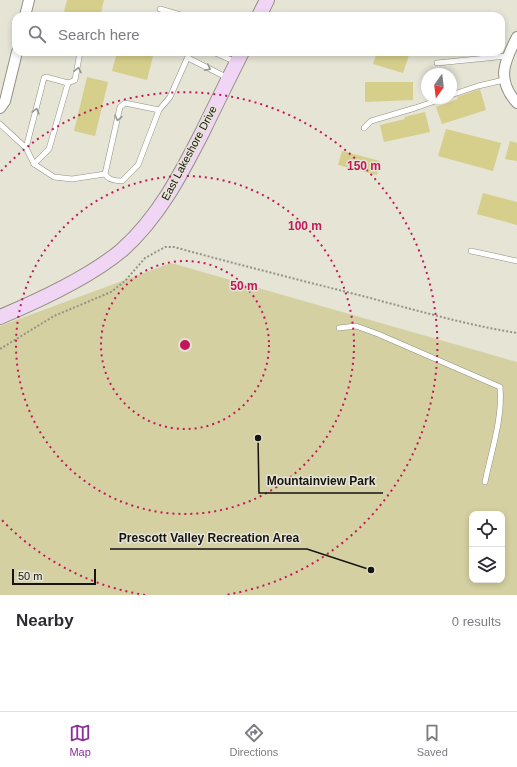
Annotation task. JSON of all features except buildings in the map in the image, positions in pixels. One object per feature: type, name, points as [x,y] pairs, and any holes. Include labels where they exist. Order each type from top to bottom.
[{"type":"main road","points":[[261,12],[267,0]]},
{"type":"main road","name":"East Lakeshore Drive","points":[[0,317],[36,301],[96,268],[121,250],[147,224],[177,181],[239,57]]},
{"type":"street","points":[[26,12],[29,0]]},
{"type":"street","points":[[517,37],[507,56],[504,68],[504,86],[517,103]]},
{"type":"street","points":[[0,108],[5,101],[16,56]]},
{"type":"lane","points":[[160,9],[170,12]]},
{"type":"lane","points":[[26,148],[44,78],[46,77],[68,83],[76,80],[79,56]]},
{"type":"lane","points":[[437,63],[507,56]]},
{"type":"lane","points":[[105,174],[107,177],[116,181],[122,181],[131,174],[138,165],[146,148],[159,110],[170,98],[188,58],[229,78]]},
{"type":"lane","points":[[457,93],[504,80]]},
{"type":"lane","points":[[34,164],[48,149],[68,83]]},
{"type":"lane","points":[[105,174],[120,107],[122,104],[125,103],[159,110]]},
{"type":"lane","points":[[364,128],[371,121],[427,104]]},
{"type":"lane","points":[[0,124],[26,148],[34,164],[46,173],[63,179],[105,174]]},
{"type":"lane","points":[[471,251],[517,261]]},
{"type":"lane","points":[[339,328],[356,326],[378,334],[500,387],[501,400],[499,417],[485,482]]},
{"type":"path","points":[[0,349],[54,316],[111,292],[125,281],[145,258],[165,247],[174,247],[281,277],[451,320],[487,328],[517,332]]},
{"type":"shaded area","points":[[171,263],[517,362],[517,595],[0,595],[0,326]]},
{"type":"place","name":"Mountainview Park","points":[[258,438]]},
{"type":"place","name":"Prescott Valley Recreation Area","points":[[371,570]]}]
